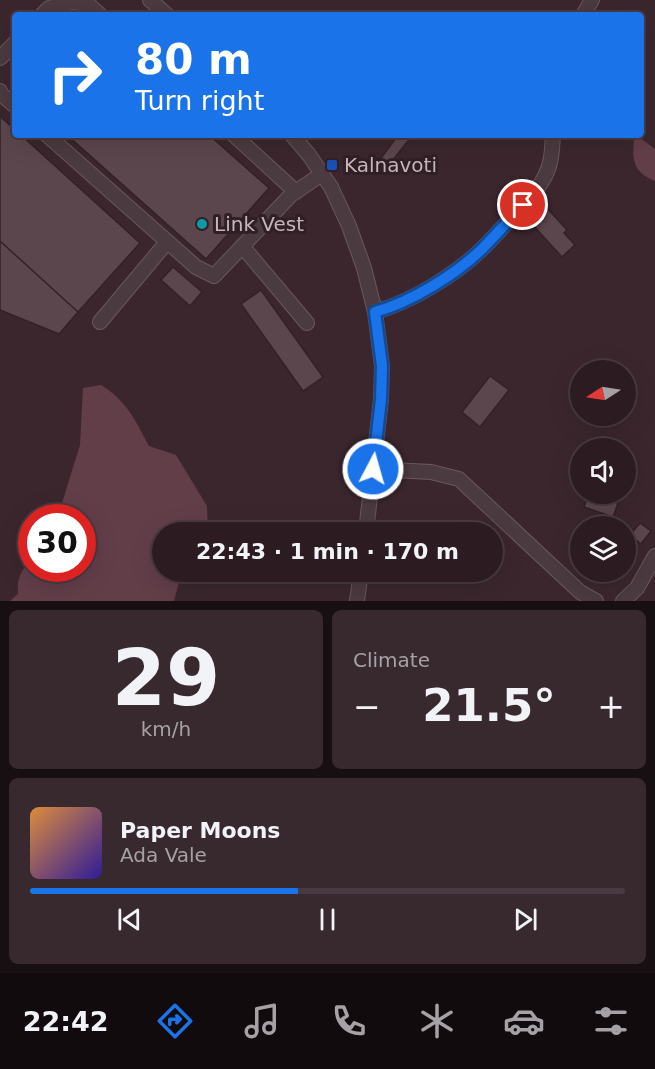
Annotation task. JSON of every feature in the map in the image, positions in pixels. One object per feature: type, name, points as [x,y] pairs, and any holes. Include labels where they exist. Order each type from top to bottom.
[{"type":"street","points":[[150,0],[164,12]]},
{"type":"street","points":[[45,12],[49,8],[73,2],[87,4],[96,12]]},
{"type":"street","points":[[0,58],[12,46]]},
{"type":"street","points":[[0,91],[12,103]]},
{"type":"street","points":[[50,138],[196,267],[214,276],[291,195],[322,174]]},
{"type":"street","points":[[237,138],[296,192]]},
{"type":"street","points":[[294,138],[331,187],[349,226],[364,268],[375,312],[382,366],[381,399],[367,522]]},
{"type":"street","points":[[375,312],[392,307],[426,289],[455,272],[481,250],[537,190],[546,174],[551,158],[553,138]]},
{"type":"street","points":[[100,322],[167,242]]},
{"type":"street","points":[[242,246],[308,322]]},
{"type":"street","points":[[373,469],[431,472],[459,478],[580,592],[596,601]]},
{"type":"street","points":[[623,601],[637,588],[655,556]]},
{"type":"street","points":[[357,601],[360,582]]},
{"type":"shaded area","points":[[634,138],[640,138],[655,149],[655,181],[638,169],[633,153]]},
{"type":"shaded area","points":[[101,385],[118,398],[135,419],[149,446],[176,455],[207,506],[208,522],[152,522],[152,582],[179,582],[174,601],[10,601],[18,594],[18,582],[96,582],[96,504],[62,504],[80,445],[83,388]]},
{"type":"building","points":[[0,116],[12,127],[12,138],[24,138],[140,243],[78,312],[0,241]]},
{"type":"building","name":"Link Vest","points":[[70,138],[212,138],[269,188],[206,259]]},
{"type":"building","points":[[396,138],[410,138],[384,171],[376,165]]},
{"type":"building","points":[[547,208],[567,230],[564,233],[575,245],[562,257],[531,223]]},
{"type":"building","points":[[0,241],[78,312],[59,334],[0,310]]},
{"type":"building","points":[[173,267],[202,292],[190,306],[161,280]]},
{"type":"building","points":[[261,290],[323,377],[303,391],[241,304]]},
{"type":"building","points":[[490,376],[509,390],[480,427],[462,412]]},
{"type":"building","points":[[585,504],[618,504],[613,516],[584,507]]},
{"type":"building","points":[[640,523],[651,531],[641,544],[636,540],[636,528]]},
{"type":"place","name":"Kalnavoti","points":[[332,165]]},
{"type":"place","name":"Link Vest","points":[[202,224]]},
{"type":"route","points":[[373,469],[381,399],[382,366],[375,312],[392,307],[455,272],[481,250],[523,205]]}]
